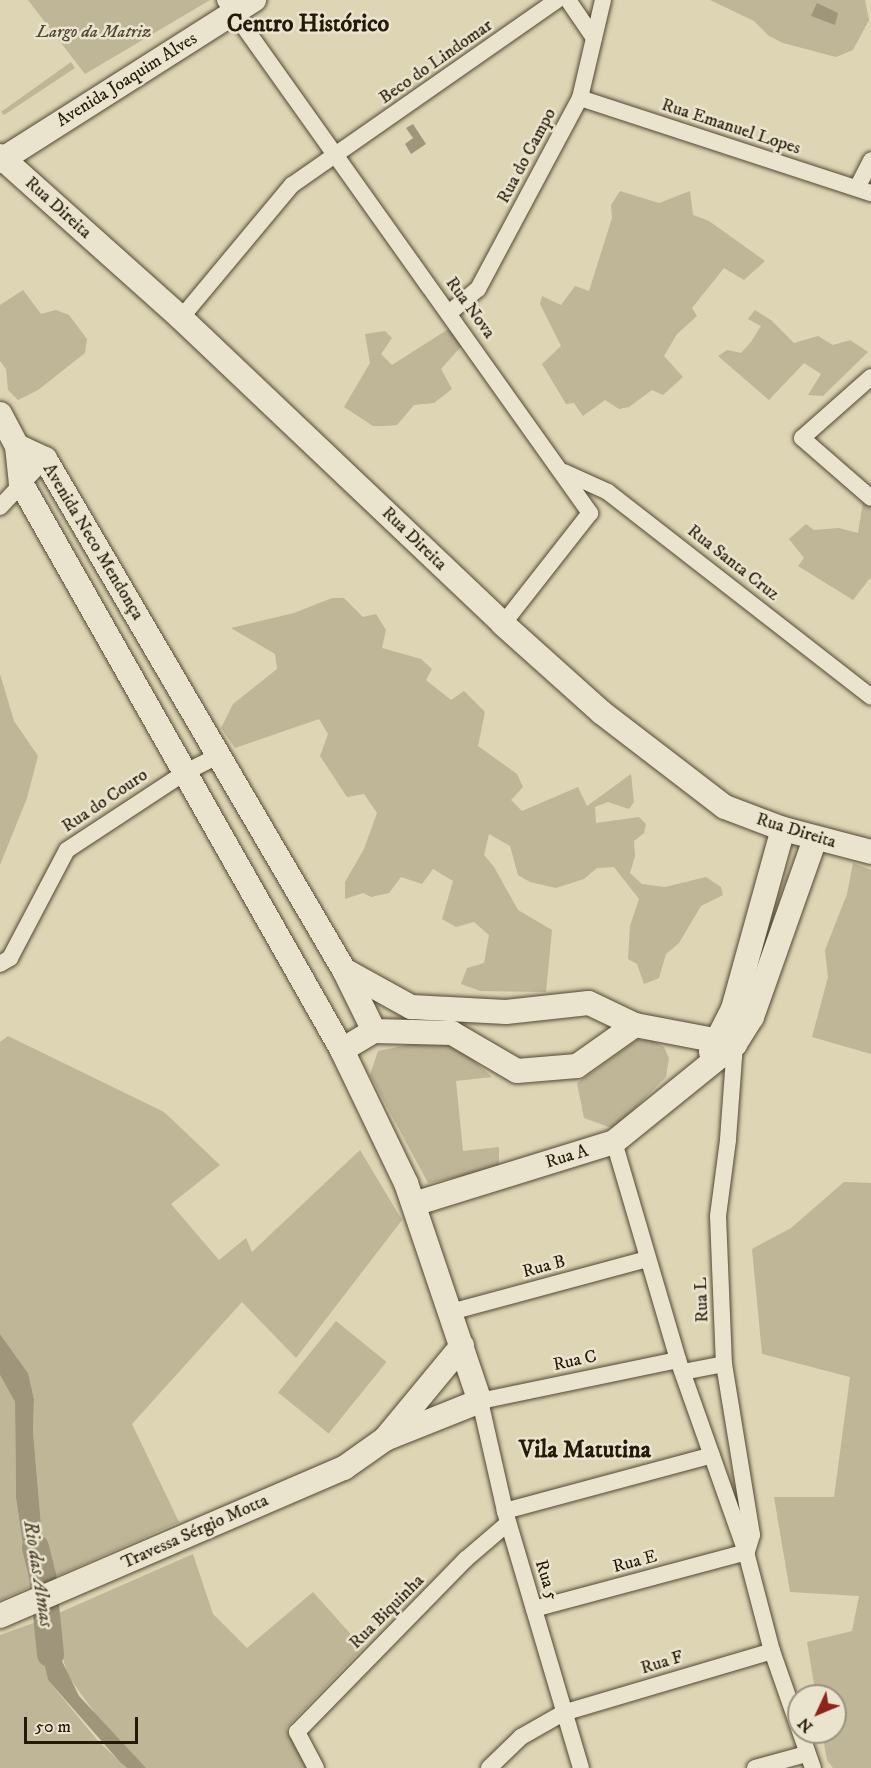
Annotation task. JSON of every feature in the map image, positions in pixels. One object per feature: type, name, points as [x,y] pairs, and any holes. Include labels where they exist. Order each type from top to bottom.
[{"type":"street","name":"Beco do Lindomar","points":[[181,318],[292,185],[338,156],[557,0]]},
{"type":"street","points":[[568,0],[594,38]]},
{"type":"street","name":"Rua do Campo","points":[[449,313],[478,289],[580,98],[603,0]]},
{"type":"street","name":"Rua Nova","points":[[234,3],[338,156],[564,472],[590,513]]},
{"type":"street","name":"Avenida Joaquim Alves","points":[[1,157],[234,3]]},
{"type":"street","name":"Rua Emanuel Lopes","points":[[580,98],[864,190]]},
{"type":"street","name":"Rua Direita","points":[[1,157],[181,318],[503,624],[601,712],[725,807],[815,839],[871,852]]},
{"type":"street","points":[[864,190],[871,160]]},
{"type":"street","points":[[871,377],[802,438],[871,498]]},
{"type":"street","points":[[0,414],[17,446]]},
{"type":"street","name":"Avenida Neco Mendonça","points":[[17,446],[45,459],[344,970],[374,1031]]},
{"type":"street","name":"Avenida Neco Mendonça","points":[[17,446],[21,483],[342,1050],[414,1204],[480,1401]]},
{"type":"street","points":[[0,507],[45,459]]},
{"type":"street","name":"Rua Santa Cruz","points":[[564,472],[608,492],[871,697]]},
{"type":"street","points":[[503,624],[608,492]]},
{"type":"street","name":"Rua do Couro","points":[[0,964],[10,958],[67,850],[184,772],[219,755]]},
{"type":"street","points":[[726,1041],[783,829]]},
{"type":"street","points":[[726,1041],[752,1017],[815,839]]},
{"type":"street","points":[[344,970],[411,1007],[506,1012],[589,1003],[635,1025],[726,1041]]},
{"type":"street","points":[[342,1050],[374,1031],[452,1033],[517,1071],[577,1066],[635,1025]]},
{"type":"street","name":"Rua A","points":[[414,1204],[614,1142],[700,1072],[726,1041]]},
{"type":"street","name":"Rua L","points":[[726,1041],[728,1140],[718,1216],[724,1364],[752,1535],[747,1552]]},
{"type":"street","name":"Rua L","points":[[614,1142],[680,1366],[747,1552],[772,1651],[807,1763]]},
{"type":"street","name":"Rua B","points":[[451,1312],[647,1258]]},
{"type":"street","points":[[385,1439],[462,1346]]},
{"type":"street","name":"Rua C","points":[[480,1401],[680,1366],[724,1364]]},
{"type":"street","points":[[385,1439],[480,1401]]},
{"type":"street","name":"Rua 5","points":[[480,1401],[507,1517],[581,1768]]},
{"type":"street","name":"Travessa Sérgio Motta","points":[[0,1616],[344,1468],[385,1439]]},
{"type":"street","points":[[507,1517],[712,1455]]},
{"type":"street","name":"Rua Biquinha","points":[[316,1768],[297,1732],[507,1517]]},
{"type":"street","name":"Rua E","points":[[534,1610],[747,1552]]},
{"type":"street","name":"Rua F","points":[[563,1713],[772,1651]]},
{"type":"street","points":[[489,1768],[520,1737],[563,1713]]},
{"type":"street","points":[[755,1768],[807,1763]]},
{"type":"green space","name":"Largo da Matriz","points":[[28,0],[210,0],[85,74]]},
{"type":"green space","points":[[710,0],[865,0],[869,20],[853,50],[836,57],[783,43],[769,36],[754,21]]},
{"type":"green space","points":[[71,62],[75,68],[4,115],[1,112]]},
{"type":"green space","points":[[620,191],[659,203],[690,191],[693,215],[709,221],[765,261],[744,280],[724,268],[692,308],[697,316],[677,334],[664,356],[683,377],[663,395],[652,390],[629,407],[619,409],[605,400],[583,416],[574,403],[566,404],[542,364],[561,346],[540,304],[542,296],[561,305],[575,286],[589,291],[612,218],[611,205]]},
{"type":"green space","points":[[23,290],[41,314],[56,310],[69,315],[87,339],[85,353],[38,390],[18,400],[8,390],[6,369],[0,361],[0,305]]},
{"type":"green space","points":[[755,310],[771,320],[794,343],[818,336],[833,345],[850,340],[868,352],[823,396],[808,395],[821,374],[804,363],[769,400],[718,356],[727,350],[741,353],[751,342],[761,326],[748,319]]},
{"type":"green space","points":[[453,326],[467,340],[441,369],[452,389],[434,403],[414,405],[397,425],[386,426],[373,426],[344,407],[370,363],[365,334],[385,331],[392,338],[381,354],[392,365]]},
{"type":"green space","points":[[864,496],[871,503],[871,577],[853,600],[798,566],[804,558],[789,539],[806,524],[814,530],[839,528],[858,533]]},
{"type":"green space","points":[[332,598],[344,598],[363,617],[376,614],[386,630],[382,648],[421,659],[432,669],[426,680],[451,700],[464,691],[485,712],[478,746],[517,774],[523,787],[511,800],[522,811],[578,787],[587,806],[631,774],[634,802],[629,809],[608,802],[595,807],[596,823],[639,817],[646,824],[644,833],[634,841],[635,856],[630,873],[642,884],[665,887],[706,877],[721,887],[723,895],[701,906],[679,943],[666,954],[659,978],[644,984],[637,964],[628,959],[630,926],[639,899],[614,867],[597,868],[584,879],[556,888],[530,882],[518,875],[510,846],[489,834],[484,855],[494,867],[518,910],[552,930],[546,992],[480,991],[461,984],[467,968],[484,963],[489,935],[474,922],[456,927],[442,919],[453,881],[433,869],[422,884],[401,877],[389,893],[371,897],[363,893],[345,899],[345,882],[364,849],[377,813],[364,794],[347,797],[320,756],[328,734],[319,719],[235,748],[221,728],[233,704],[277,669],[275,654],[231,628],[294,613]]},
{"type":"green space","points":[[0,674],[14,721],[38,756],[27,798],[0,865]]},
{"type":"green space","points":[[853,863],[871,870],[871,1054],[812,1037],[828,977],[825,950],[847,894]]},
{"type":"green space","points":[[8,1036],[164,1112],[220,1165],[171,1204],[219,1260],[246,1238],[252,1252],[360,1150],[402,1220],[296,1358],[242,1302],[132,1424],[179,1522],[52,1578],[42,1536],[33,1431],[34,1399],[28,1373],[0,1334],[0,1042]]},
{"type":"green space","points":[[441,1038],[461,1049],[492,1077],[456,1081],[463,1151],[499,1147],[499,1169],[428,1183],[370,1075],[378,1051]]},
{"type":"green space","points":[[637,1040],[652,1040],[664,1047],[669,1058],[666,1077],[614,1129],[584,1118],[577,1083]]},
{"type":"green space","points":[[844,1182],[871,1183],[871,1768],[833,1768],[827,1760],[824,1744],[847,1744],[847,1684],[814,1684],[807,1642],[852,1631],[859,1596],[790,1592],[774,1497],[834,1497],[850,1377],[762,1354],[752,1249],[791,1228]]},
{"type":"green space","points":[[336,1321],[387,1362],[329,1433],[278,1392]]},
{"type":"green space","points":[[0,1375],[15,1402],[16,1498],[25,1559],[34,1585],[0,1600]]},
{"type":"green space","points":[[193,1554],[213,1614],[247,1648],[313,1592],[363,1648],[286,1728],[307,1768],[146,1768],[106,1729],[69,1677],[57,1642],[54,1615]]},
{"type":"green space","points":[[39,1621],[48,1680],[98,1741],[127,1768],[0,1768],[0,1635]]},
{"type":"water","points":[[817,3],[838,13],[835,25],[811,16]]},
{"type":"water","points":[[413,124],[426,144],[411,154],[405,144],[413,138],[406,128]]},
{"type":"water","points":[[0,1334],[28,1373],[34,1399],[33,1431],[42,1536],[52,1578],[34,1585],[25,1559],[16,1498],[15,1402],[0,1375]]},
{"type":"water","points":[[54,1615],[61,1659],[79,1696],[146,1768],[127,1768],[120,1762],[48,1680],[38,1633],[39,1621]]},
{"type":"waterway","name":"Rio das Almas","points":[[35,1547],[42,1576],[50,1654]]},
{"type":"district","name":"Centro Histórico","points":[[308,25]]},
{"type":"district","name":"Vila Matutina","points":[[585,1451]]}]
